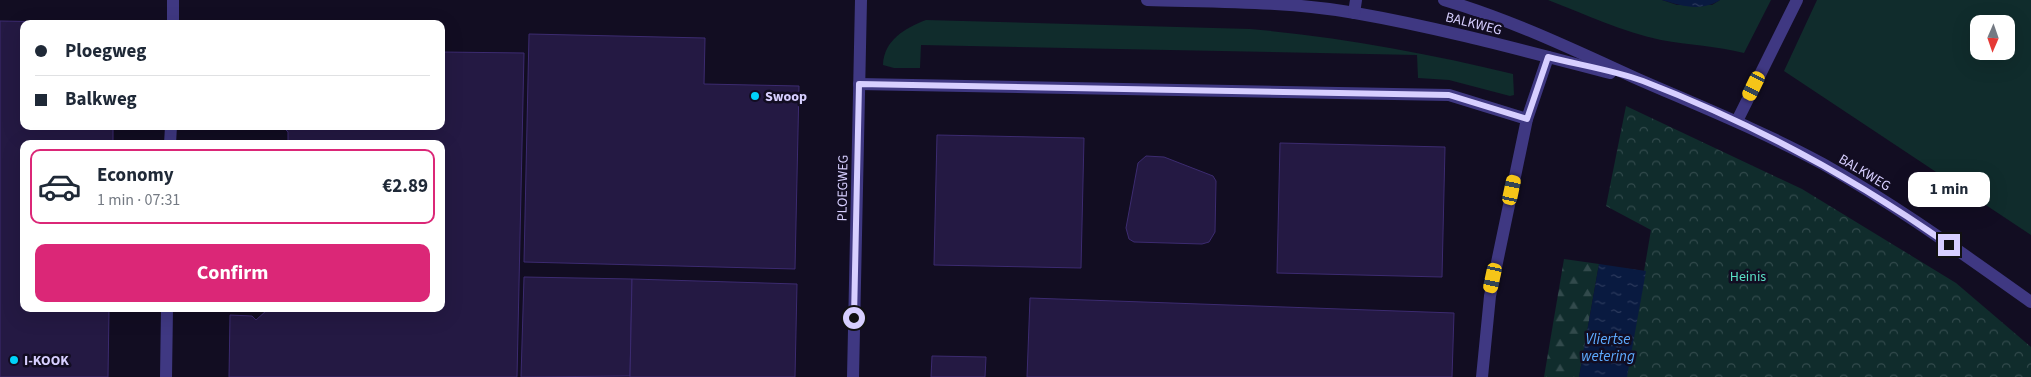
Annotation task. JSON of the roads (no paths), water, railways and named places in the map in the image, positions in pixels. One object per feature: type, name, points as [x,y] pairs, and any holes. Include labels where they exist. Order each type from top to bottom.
[{"type":"street","points":[[173,0],[173,20]]},
{"type":"street","name":"PLOEGWEG","points":[[853,377],[861,0]]},
{"type":"street","name":"BALKWEG","points":[[1147,0],[1355,6],[1449,32],[1641,80]]},
{"type":"street","name":"BALKWEG","points":[[1444,0],[1544,36],[1738,121],[1823,164],[1900,210],[2031,302]]},
{"type":"street","points":[[1738,121],[1797,0]]},
{"type":"street","points":[[1482,377],[1490,296],[1527,119],[1548,57]]},
{"type":"street","points":[[859,84],[1449,95],[1527,119]]},
{"type":"street","points":[[166,377],[167,312]]},
{"type":"water","points":[[1662,0],[1720,0],[1706,6],[1691,7]]},
{"type":"water","name":"Vliertse wetering","points":[[1599,264],[1646,271],[1627,377],[1579,377]]},
{"type":"place","name":"Swoop","points":[[755,96]]},
{"type":"place","name":"I-KOOK","points":[[14,360]]},
{"type":"park label","name":"Heinis","points":[[1748,276]]}]
